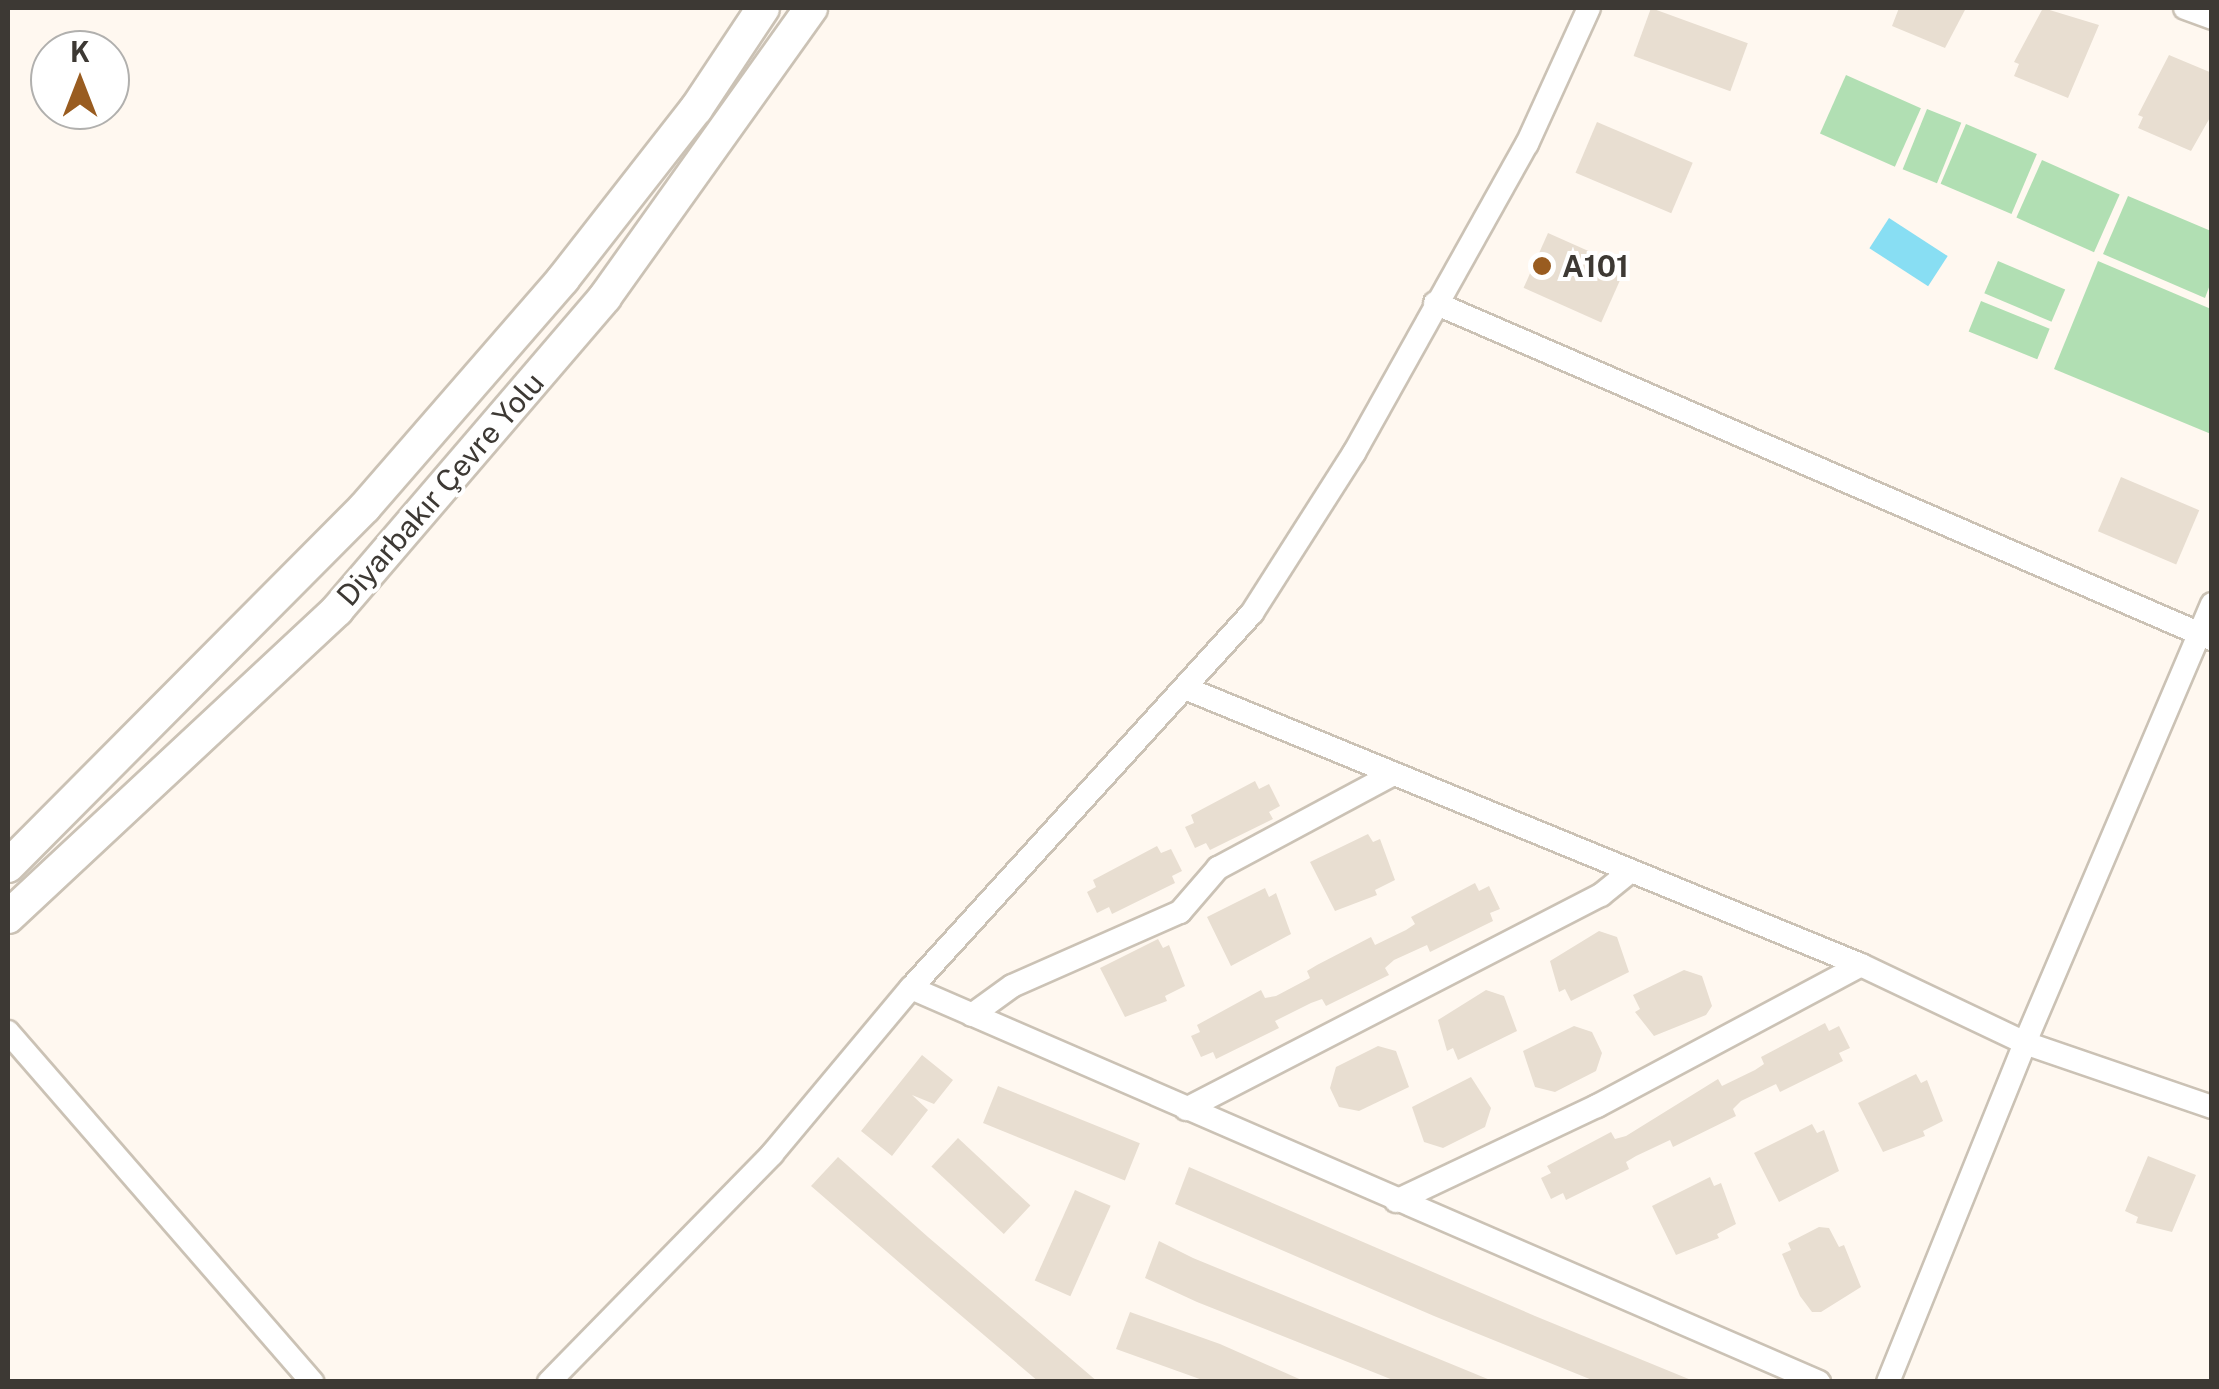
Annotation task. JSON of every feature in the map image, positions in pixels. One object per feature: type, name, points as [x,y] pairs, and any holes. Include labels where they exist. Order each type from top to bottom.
[{"type":"highway","name":"Diyarbakır Çevre Yolu","points":[[8,866],[366,506],[563,279],[696,110],[763,8]]},
{"type":"highway","name":"Diyarbakır Çevre Yolu","points":[[8,918],[336,610],[605,297],[811,8]]},
{"type":"street","points":[[549,1382],[772,1154],[911,988],[1252,612],[1354,454],[1526,144],[1589,8]]},
{"type":"street","points":[[2185,8],[2212,18]]},
{"type":"street","points":[[1435,303],[2205,636]]},
{"type":"street","points":[[1888,1382],[2025,1043],[2205,636],[2212,604]]},
{"type":"street","points":[[1184,688],[1860,965],[2025,1043],[2212,1107]]},
{"type":"street","points":[[972,1015],[1012,986],[1180,912],[1218,868],[1393,774]]},
{"type":"street","points":[[1186,1109],[1601,895],[1631,871]]},
{"type":"street","points":[[1396,1201],[1598,1106],[1860,965]]},
{"type":"street","points":[[911,988],[1819,1382]]},
{"type":"street","points":[[8,1032],[312,1382]]},
{"type":"green space","points":[[1846,75],[1921,108],[1895,167],[1820,133]]},
{"type":"green space","points":[[1927,109],[1961,123],[1937,183],[1903,169]]},
{"type":"green space","points":[[1966,124],[2037,154],[2011,214],[1941,184]]},
{"type":"green space","points":[[2042,160],[2120,195],[2094,252],[2016,218]]},
{"type":"green space","points":[[2128,196],[2211,231],[2211,282],[2205,298],[2103,254]]},
{"type":"green space","points":[[1998,261],[2065,290],[2052,322],[1984,293]]},
{"type":"green space","points":[[2098,261],[2211,309],[2211,434],[2054,369]]},
{"type":"green space","points":[[1981,301],[2050,329],[2037,359],[1969,332]]},
{"type":"water","points":[[1889,218],[1948,256],[1928,286],[1869,248]]},
{"type":"building","points":[[1651,8],[1748,43],[1730,91],[1634,56]]},
{"type":"building","points":[[1899,8],[1966,8],[1945,48],[1892,26]]},
{"type":"building","points":[[2043,8],[2099,25],[2068,98],[2014,76],[2019,64],[2014,62]]},
{"type":"building","points":[[2169,55],[2212,73],[2212,114],[2191,151],[2138,128],[2143,117],[2138,115]]},
{"type":"building","points":[[1597,122],[1693,163],[1671,213],[1576,173]]},
{"type":"building","points":[[1548,233],[1626,268],[1601,322],[1524,288]]},
{"type":"building","points":[[2121,477],[2199,510],[2176,565],[2098,531]]},
{"type":"building","points":[[1255,781],[1259,789],[1269,784],[1280,806],[1269,812],[1273,819],[1210,850],[1206,843],[1195,848],[1185,827],[1194,823],[1191,815]]},
{"type":"building","points":[[1368,834],[1373,842],[1380,839],[1395,880],[1375,890],[1377,895],[1335,911],[1310,862]]},
{"type":"building","points":[[1157,846],[1161,853],[1171,849],[1182,871],[1172,876],[1175,883],[1112,914],[1109,907],[1097,913],[1087,892],[1096,887],[1093,880]]},
{"type":"building","points":[[1475,883],[1479,891],[1489,886],[1500,909],[1490,913],[1493,921],[1430,952],[1427,945],[1394,960],[1385,968],[1389,975],[1326,1006],[1322,999],[1311,1003],[1275,1021],[1279,1028],[1216,1059],[1213,1052],[1201,1057],[1191,1036],[1200,1032],[1197,1025],[1261,990],[1265,998],[1276,996],[1310,978],[1307,971],[1371,937],[1375,945],[1406,930],[1415,924],[1411,917]]},
{"type":"building","points":[[1265,888],[1269,897],[1276,893],[1291,934],[1231,966],[1207,917]]},
{"type":"building","points":[[1599,931],[1617,937],[1629,972],[1571,1001],[1565,989],[1559,992],[1550,961]]},
{"type":"building","points":[[1158,939],[1163,948],[1169,945],[1185,986],[1165,996],[1167,1001],[1125,1017],[1100,968]]},
{"type":"building","points":[[1684,970],[1702,976],[1712,1006],[1706,1015],[1654,1036],[1635,1012],[1640,1009],[1633,995]]},
{"type":"building","points":[[1486,990],[1504,996],[1517,1031],[1458,1060],[1453,1048],[1447,1051],[1438,1020]]},
{"type":"building","points":[[1825,1023],[1829,1031],[1839,1026],[1850,1048],[1839,1053],[1843,1061],[1780,1092],[1776,1084],[1741,1101],[1733,1109],[1736,1116],[1673,1147],[1670,1140],[1636,1156],[1626,1162],[1629,1169],[1566,1200],[1563,1193],[1551,1199],[1541,1178],[1551,1173],[1547,1166],[1611,1132],[1615,1139],[1626,1136],[1718,1079],[1722,1086],[1755,1070],[1764,1064],[1761,1057]]},
{"type":"building","points":[[1574,1026],[1592,1032],[1602,1053],[1596,1071],[1555,1092],[1535,1087],[1523,1051]]},
{"type":"building","points":[[1378,1046],[1396,1051],[1409,1087],[1359,1111],[1339,1107],[1330,1088],[1336,1067]]},
{"type":"building","points":[[922,1055],[953,1080],[934,1104],[912,1095],[928,1110],[892,1156],[861,1131]]},
{"type":"building","points":[[1916,1074],[1921,1083],[1927,1080],[1943,1121],[1923,1131],[1925,1136],[1883,1152],[1858,1103]]},
{"type":"building","points":[[1471,1077],[1491,1108],[1485,1127],[1443,1148],[1424,1142],[1412,1107]]},
{"type":"building","points":[[998,1086],[1140,1143],[1125,1180],[983,1123]]},
{"type":"building","points":[[1812,1124],[1817,1133],[1824,1130],[1839,1171],[1779,1202],[1754,1153]]},
{"type":"building","points":[[958,1138],[1030,1206],[1004,1234],[931,1167]]},
{"type":"building","points":[[2148,1156],[2196,1175],[2172,1232],[2136,1223],[2138,1217],[2125,1211]]},
{"type":"building","points":[[838,1157],[1098,1382],[1039,1382],[931,1290],[811,1186]]},
{"type":"building","points":[[1189,1167],[1696,1382],[1597,1382],[1434,1316],[1175,1204]]},
{"type":"building","points":[[1710,1177],[1714,1186],[1721,1183],[1736,1224],[1717,1234],[1719,1238],[1676,1255],[1652,1206]]},
{"type":"building","points":[[1075,1190],[1111,1206],[1070,1296],[1035,1280]]},
{"type":"building","points":[[1819,1227],[1829,1228],[1839,1247],[1844,1245],[1861,1287],[1821,1312],[1812,1312],[1800,1296],[1782,1254],[1791,1250],[1788,1243]]},
{"type":"building","points":[[1159,1241],[1495,1382],[1398,1382],[1197,1302],[1145,1278]]},
{"type":"building","points":[[1130,1312],[1220,1344],[1306,1382],[1208,1382],[1116,1349]]},
{"type":"place","name":"A101","points":[[1542,266]]}]
